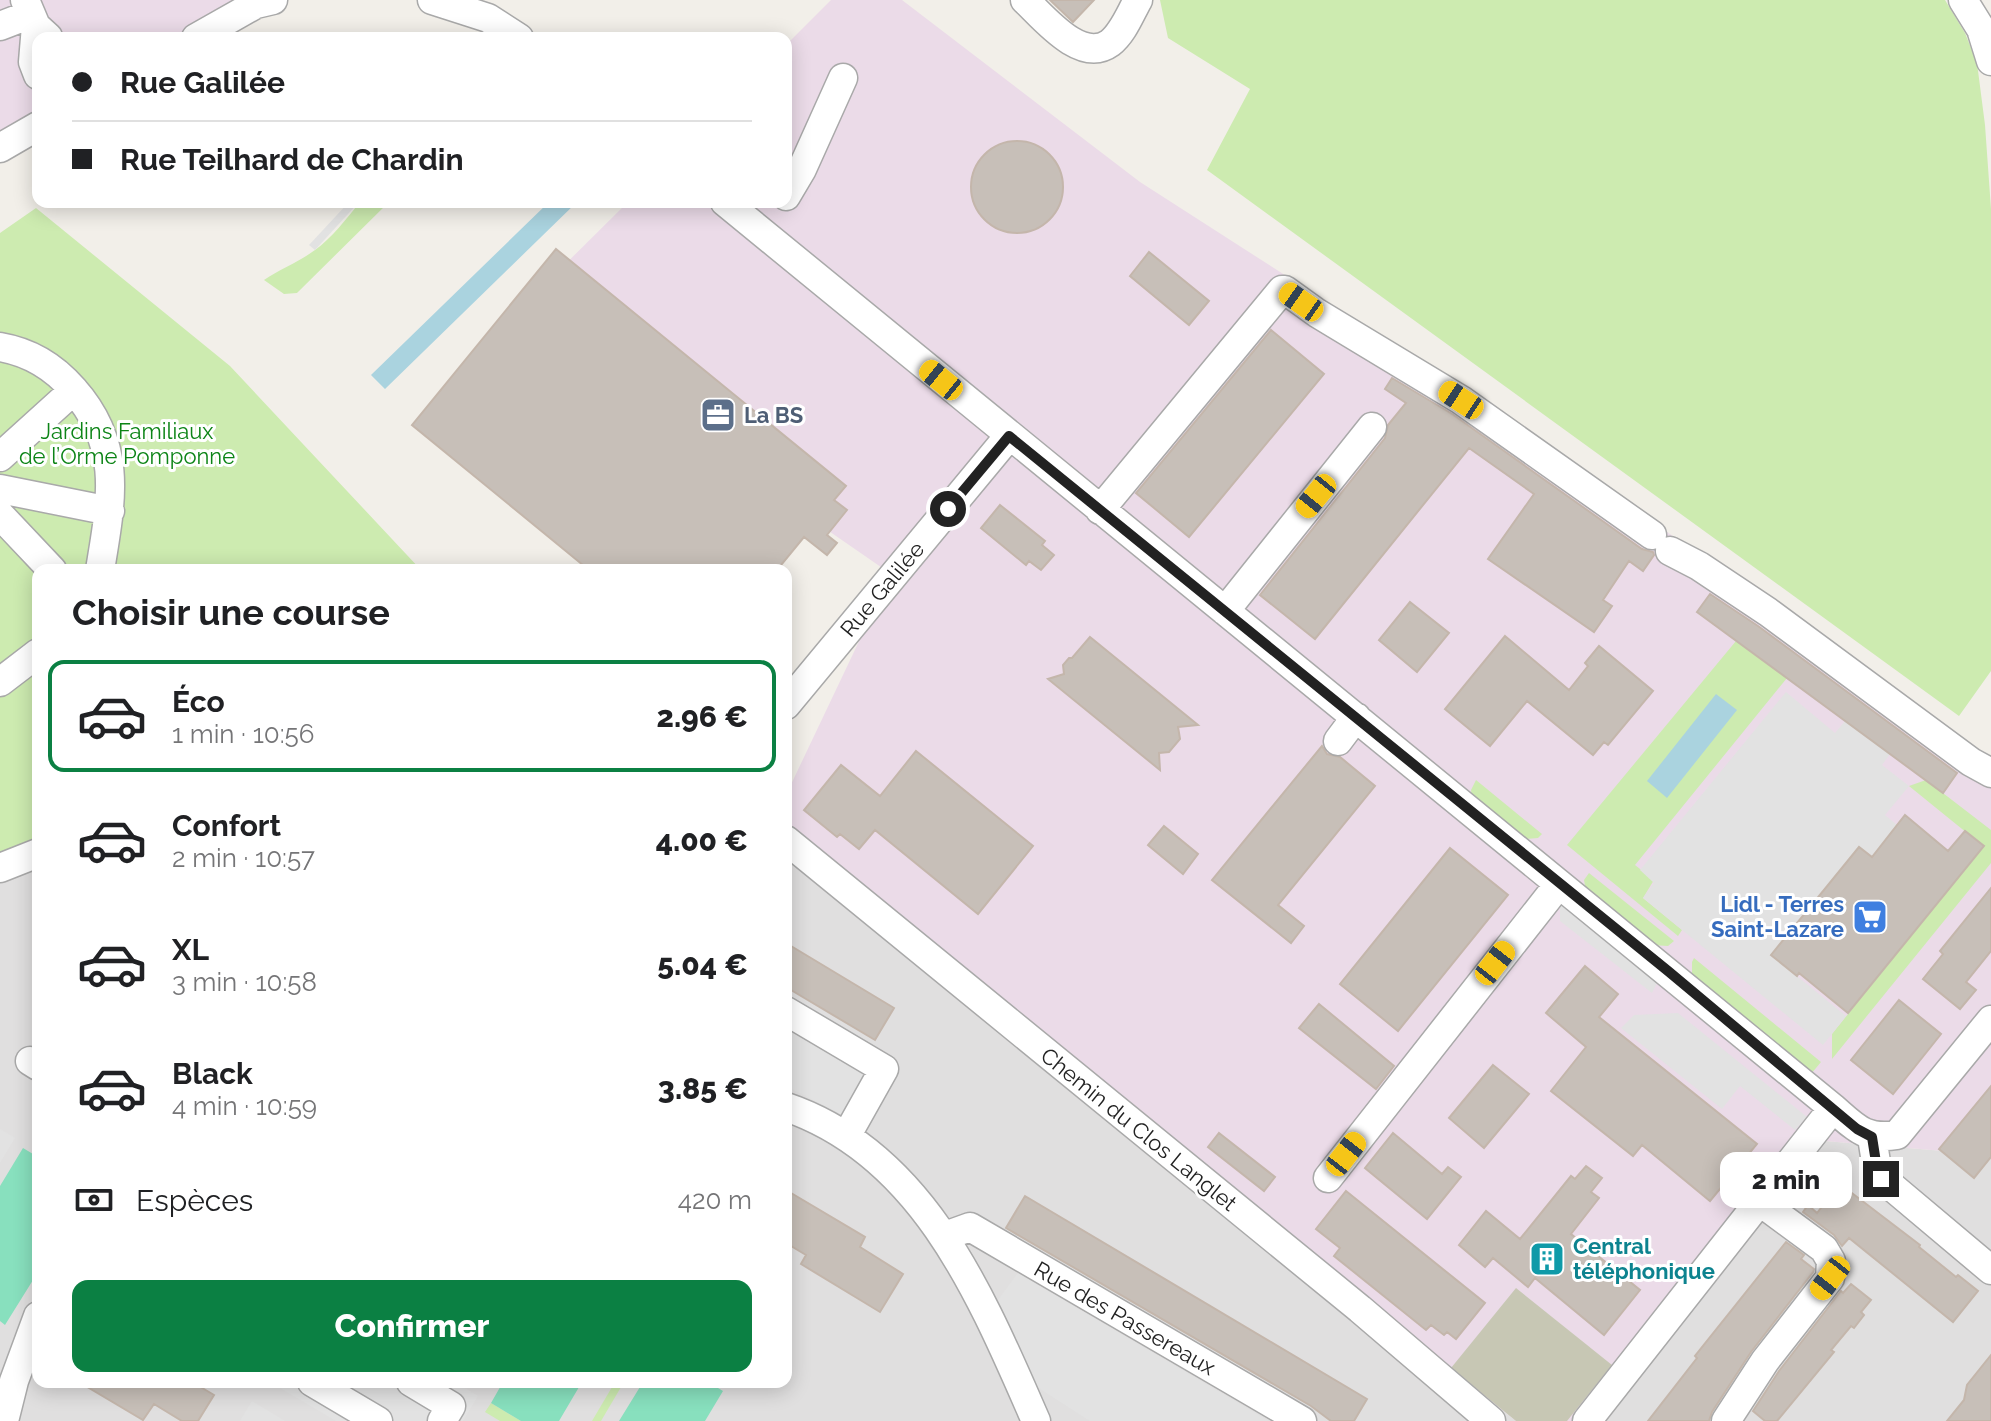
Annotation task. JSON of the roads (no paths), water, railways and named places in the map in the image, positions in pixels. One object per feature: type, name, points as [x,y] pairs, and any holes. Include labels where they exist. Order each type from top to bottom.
[{"type":"street","points":[[207,32],[256,4],[273,0]]},
{"type":"street","points":[[432,0],[488,18],[510,32]]},
{"type":"street","points":[[1025,0],[1066,37],[1079,46],[1092,48],[1113,41],[1138,0]]},
{"type":"street","points":[[1963,0],[1981,29],[1989,50]]},
{"type":"street","points":[[0,26],[35,19]]},
{"type":"street","points":[[792,186],[843,78]]},
{"type":"street","points":[[0,148],[32,129]]},
{"type":"street","points":[[732,208],[1857,1129],[1872,1137],[1897,1135],[1991,1020]]},
{"type":"street","points":[[760,231],[777,208]]},
{"type":"street","points":[[1100,510],[1285,290],[1461,400],[1661,543],[1768,612],[1971,762],[1991,773]]},
{"type":"street","points":[[0,347],[45,364],[74,390],[95,417],[104,437],[111,481],[110,511],[101,564]]},
{"type":"street","points":[[0,457],[74,390]]},
{"type":"street","points":[[1225,611],[1372,427]]},
{"type":"street","name":"Rue Galilée","points":[[792,698],[1009,436]]},
{"type":"street","points":[[0,489],[110,511]]},
{"type":"street","points":[[0,515],[46,564]]},
{"type":"street","points":[[0,682],[32,658]]},
{"type":"street","points":[[1338,741],[1356,717]]},
{"type":"street","name":"Chemin du Clos Langlet","points":[[792,845],[1360,1309],[1491,1421]]},
{"type":"street","points":[[0,868],[32,855]]},
{"type":"street","points":[[1328,1178],[1559,884]]},
{"type":"street","points":[[792,1015],[884,1069],[847,1135]]},
{"type":"street","points":[[1587,1421],[1833,1108]]},
{"type":"street","points":[[792,1114],[847,1135],[870,1153],[945,1236],[987,1314],[1036,1421]]},
{"type":"street","points":[[1872,1137],[1878,1175],[1991,1270]]},
{"type":"street","points":[[1726,1421],[1765,1361],[1830,1278],[1832,1268],[1824,1249],[1759,1201]]},
{"type":"street","name":"Rue des Passereaux","points":[[945,1236],[970,1227],[1302,1421]]},
{"type":"street","points":[[10,1413],[32,1337]]},
{"type":"street","points":[[322,1388],[378,1421]]},
{"type":"street","points":[[421,1388],[451,1406],[442,1421]]},
{"type":"water","points":[[543,208],[571,208],[385,389],[371,375]]},
{"type":"water","points":[[1716,694],[1737,710],[1667,798],[1647,781]]},
{"type":"place","name":"La BS","points":[[718,415]]},
{"type":"place","name":"Lidl - Terres Saint-Lazare","points":[[1870,917]]},
{"type":"place","name":"Central téléphonique","points":[[1547,1259]]},
{"type":"park label","name":"Jardins Familiaux de l’Orme Pomponne","points":[[127,444]]}]
